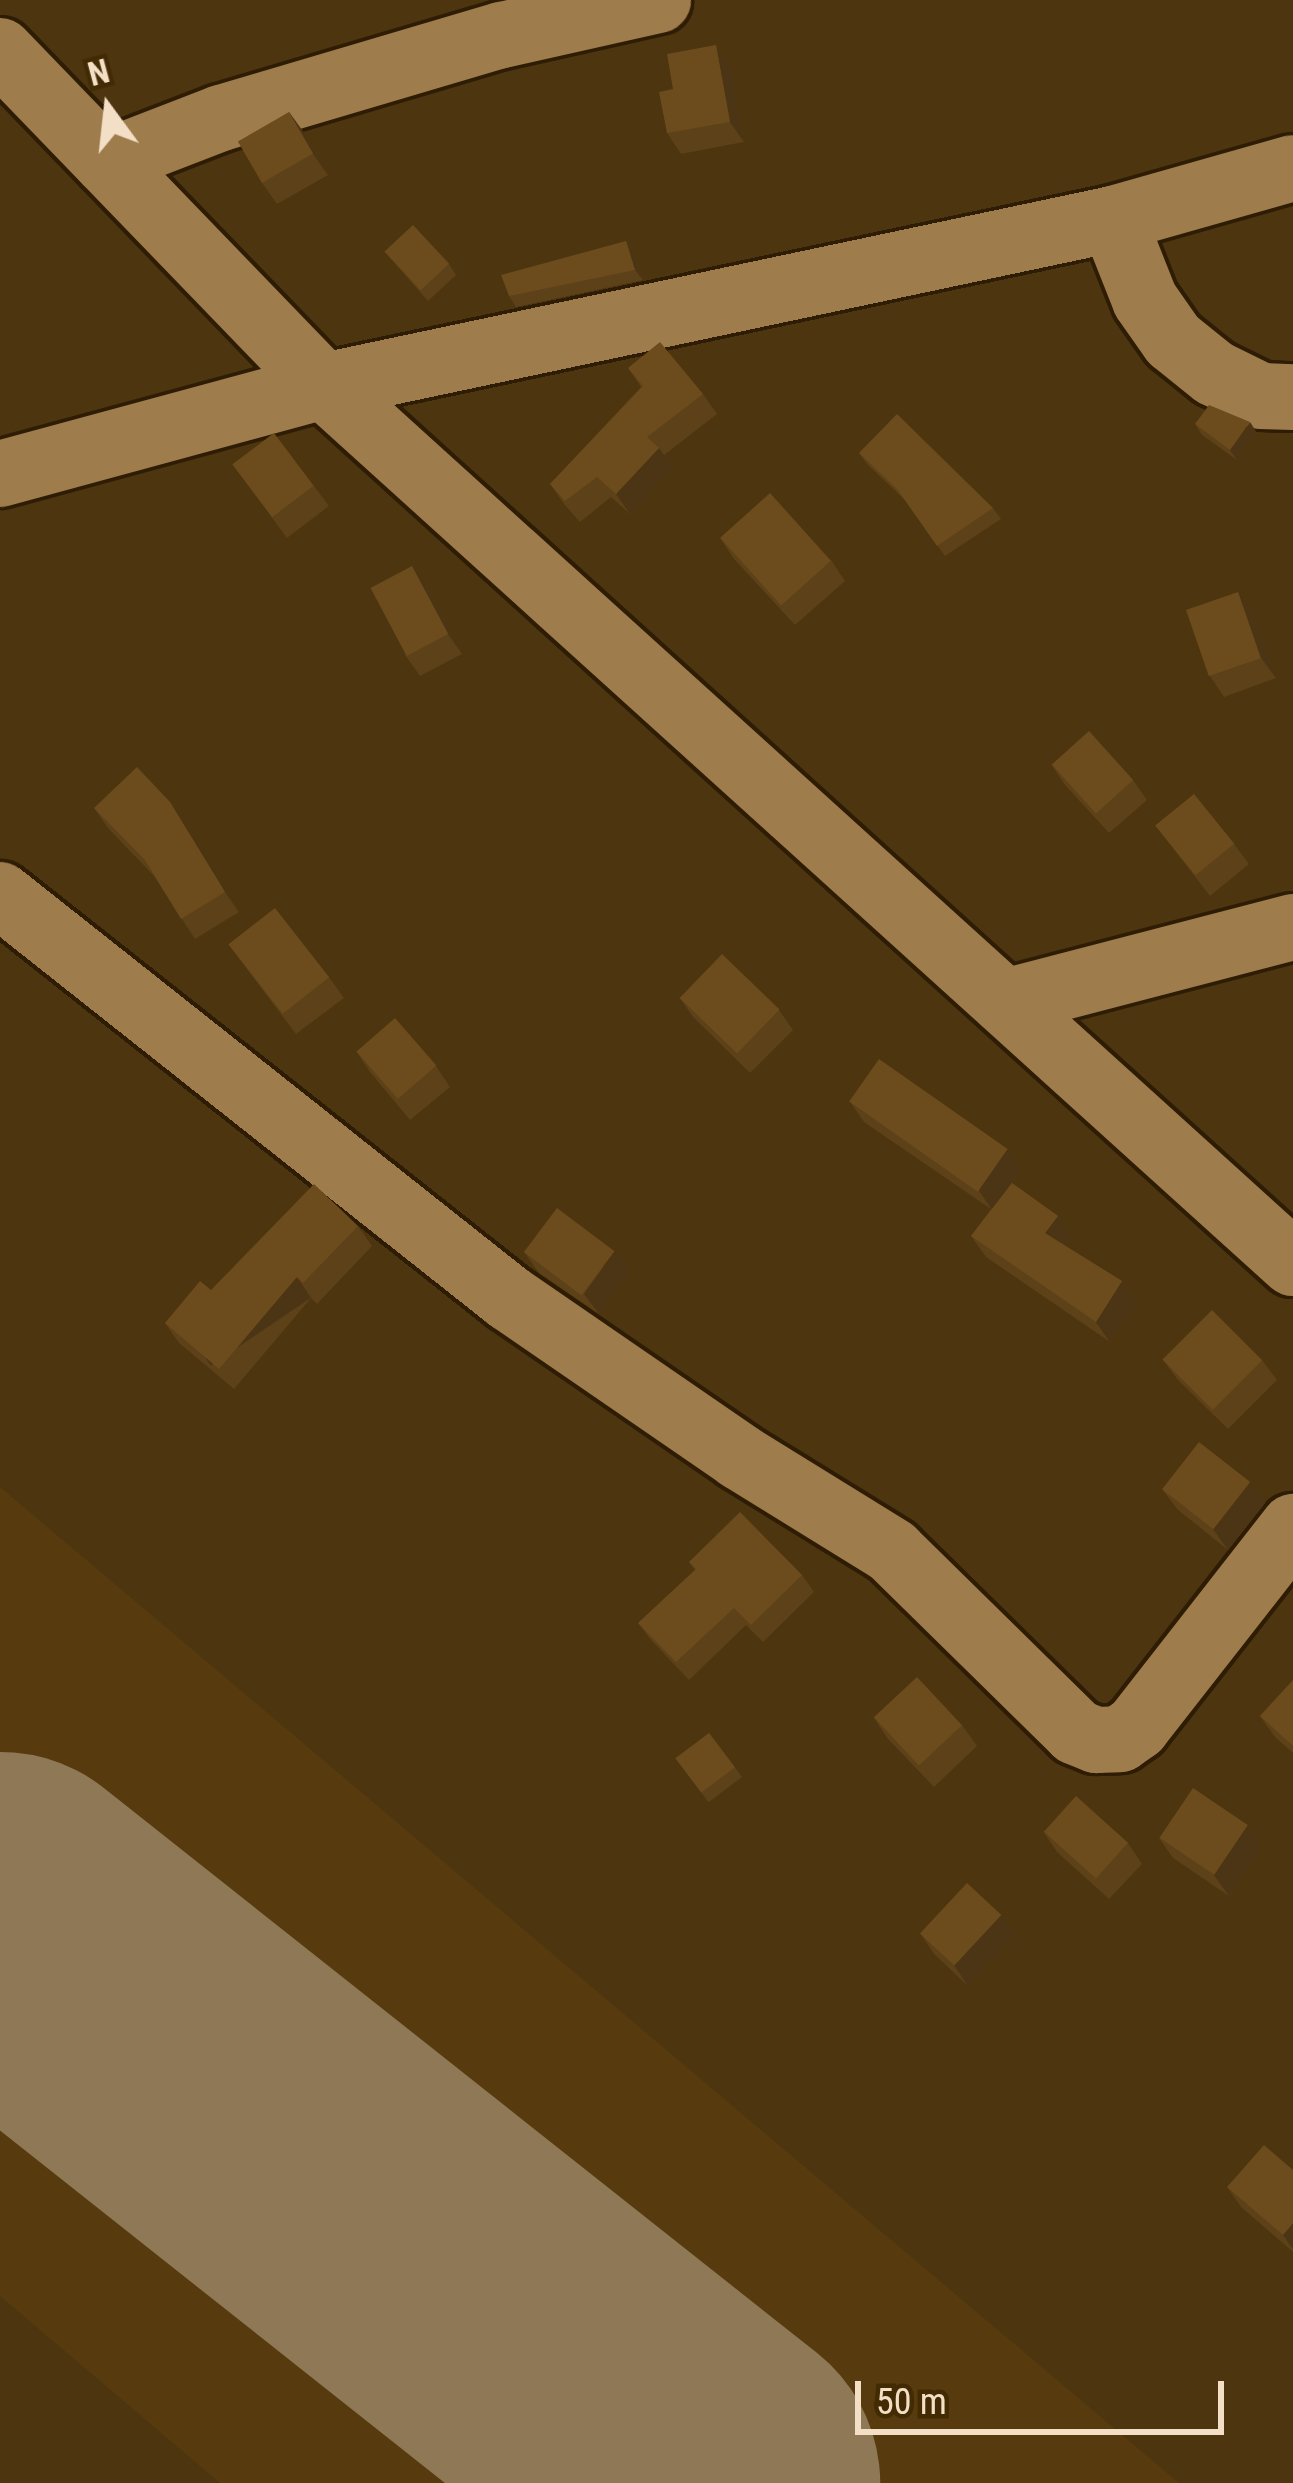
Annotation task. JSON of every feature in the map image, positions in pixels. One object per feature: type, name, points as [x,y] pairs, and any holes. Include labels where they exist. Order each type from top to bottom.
[{"type":"street","points":[[107,162],[221,118],[459,48],[658,0]]},
{"type":"street","points":[[0,51],[325,386],[1293,1263]]},
{"type":"street","points":[[0,474],[325,386],[1113,219],[1293,168]]},
{"type":"street","points":[[1113,219],[1145,299],[1172,340],[1214,374],[1261,396],[1293,397]]},
{"type":"street","points":[[0,895],[508,1298],[740,1457],[892,1551],[1076,1732],[1096,1740],[1120,1739],[1136,1727],[1293,1527]]},
{"type":"street","points":[[1005,1002],[1293,927]]},
{"type":"shaded area","points":[[0,1487],[1179,2483],[220,2483],[0,2296]]},
{"type":"building","points":[[716,45],[730,122],[667,133],[659,92],[673,89],[667,54]]},
{"type":"building","points":[[289,112],[313,154],[262,183],[238,142]]},
{"type":"building","points":[[413,225],[449,264],[421,290],[384,252]]},
{"type":"building","points":[[626,241],[635,270],[509,296],[501,275]]},
{"type":"building","points":[[660,342],[703,394],[647,437],[659,448],[616,494],[597,477],[565,501],[550,484],[643,386],[628,368]]},
{"type":"building","points":[[1209,405],[1250,422],[1230,450],[1195,424]]},
{"type":"building","points":[[897,414],[993,508],[937,546],[897,489],[859,453]]},
{"type":"building","points":[[274,433],[314,486],[272,517],[232,464]]},
{"type":"building","points":[[770,493],[831,561],[781,605],[720,538]]},
{"type":"building","points":[[412,566],[448,634],[407,656],[371,588]]},
{"type":"building","points":[[1238,592],[1261,658],[1209,676],[1186,610]]},
{"type":"building","points":[[1089,731],[1133,780],[1096,814],[1052,764]]},
{"type":"building","points":[[137,767],[170,802],[225,892],[181,919],[145,860],[94,808]]},
{"type":"building","points":[[1194,794],[1234,844],[1195,875],[1155,825]]},
{"type":"building","points":[[275,908],[329,977],[283,1014],[229,944]]},
{"type":"building","points":[[722,954],[780,1010],[737,1053],[680,998]]},
{"type":"building","points":[[395,1018],[436,1066],[398,1099],[357,1051]]},
{"type":"building","points":[[879,1059],[1008,1149],[978,1192],[849,1102]]},
{"type":"building","points":[[1012,1183],[1058,1216],[1045,1233],[1122,1281],[1096,1322],[971,1236]]},
{"type":"building","points":[[314,1184],[358,1226],[303,1283],[297,1277],[219,1369],[165,1323],[200,1281],[211,1290]]},
{"type":"building","points":[[557,1208],[615,1251],[581,1295],[524,1252]]},
{"type":"building","points":[[1212,1310],[1262,1360],[1213,1410],[1163,1359]]},
{"type":"building","points":[[1199,1442],[1250,1482],[1213,1529],[1162,1489]]},
{"type":"building","points":[[740,1512],[802,1575],[751,1625],[734,1608],[676,1662],[638,1623],[696,1569],[689,1562]]},
{"type":"building","points":[[917,1677],[962,1725],[919,1766],[874,1717]]},
{"type":"building","points":[[1293,1680],[1293,1746],[1260,1716]]},
{"type":"building","points":[[709,1733],[735,1767],[701,1793],[675,1758]]},
{"type":"building","points":[[1193,1788],[1248,1825],[1214,1875],[1159,1838]]},
{"type":"building","points":[[1076,1796],[1128,1843],[1096,1879],[1044,1832]]},
{"type":"building","points":[[967,1883],[1001,1915],[954,1966],[920,1933]]},
{"type":"building","points":[[1264,2145],[1293,2170],[1293,2223],[1283,2235],[1227,2187]]},
{"type":"runway","points":[[0,1918],[713,2483]]}]
